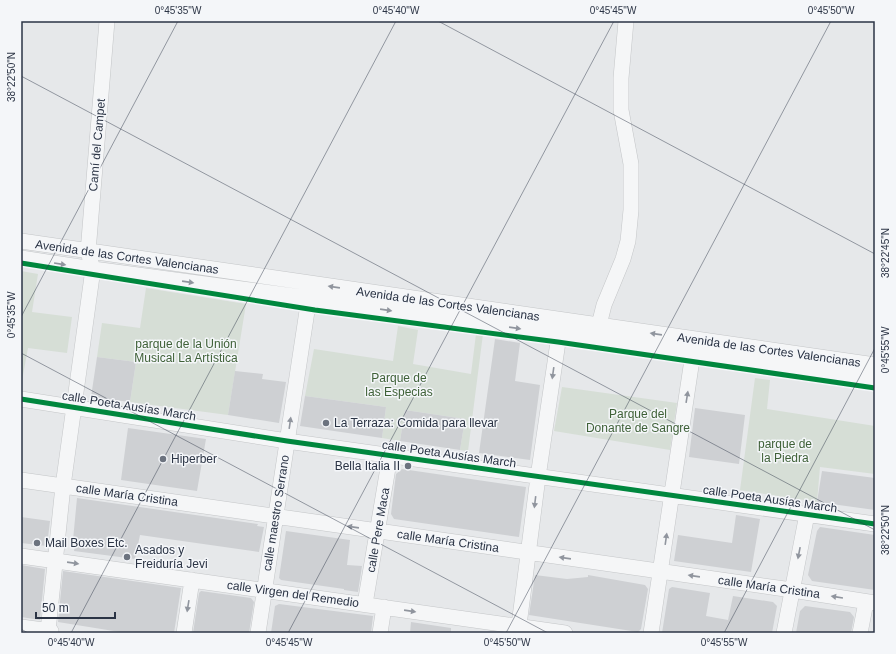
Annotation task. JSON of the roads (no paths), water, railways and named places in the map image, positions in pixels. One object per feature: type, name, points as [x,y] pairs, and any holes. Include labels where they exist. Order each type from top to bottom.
[{"type":"street","name":"Camí del Campet","points":[[93,269],[88,252],[107,21]]},
{"type":"street","points":[[518,630],[538,476],[559,335],[567,328],[599,326],[612,285],[624,259],[628,241],[631,210],[631,164],[621,110],[621,78],[626,21]]},
{"type":"street","name":"Avenida de las Cortes Valencianas","points":[[21,241],[88,252],[875,365]]},
{"type":"street","name":"Avenida de las Cortes Valencianas","points":[[21,258],[875,380]]},
{"type":"street","points":[[21,627],[55,632],[55,560],[62,486],[93,269]]},
{"type":"street","name":"calle maestro Serrano","points":[[258,633],[309,298]]},
{"type":"street","points":[[651,633],[693,354]]},
{"type":"street","name":"calle Poeta Ausías March","points":[[21,399],[287,442],[875,524]]},
{"type":"street","name":"calle Pere Maca","points":[[365,604],[390,456]]},
{"type":"street","name":"calle María Cristina","points":[[21,480],[871,602]]},
{"type":"street","points":[[784,633],[807,514]]},
{"type":"street","name":"calle Virgen del Remedio","points":[[21,556],[365,604],[518,630],[565,633]]},
{"type":"street","points":[[184,633],[192,580]]},
{"type":"street","points":[[860,633],[871,602]]},
{"type":"street","points":[[380,633],[384,607]]},
{"type":"place","name":"La Terraza: Comida para llevar","points":[[326,423]]},
{"type":"place","name":"Hiperber","points":[[163,459]]},
{"type":"place","name":"Bella Italia II","points":[[408,466]]},
{"type":"place","name":"Mail Boxes Etc.","points":[[37,543]]},
{"type":"place","name":"Asados y Freiduría Jevi","points":[[127,557]]},
{"type":"park label","name":"parque de la Unión Musical La Artística","points":[[186,351]]},
{"type":"park label","name":"Parque de las Especias","points":[[399,385]]},
{"type":"park label","name":"Parque del Donante de Sangre","points":[[638,421]]},
{"type":"park label","name":"parque de la Piedra","points":[[785,451]]}]
